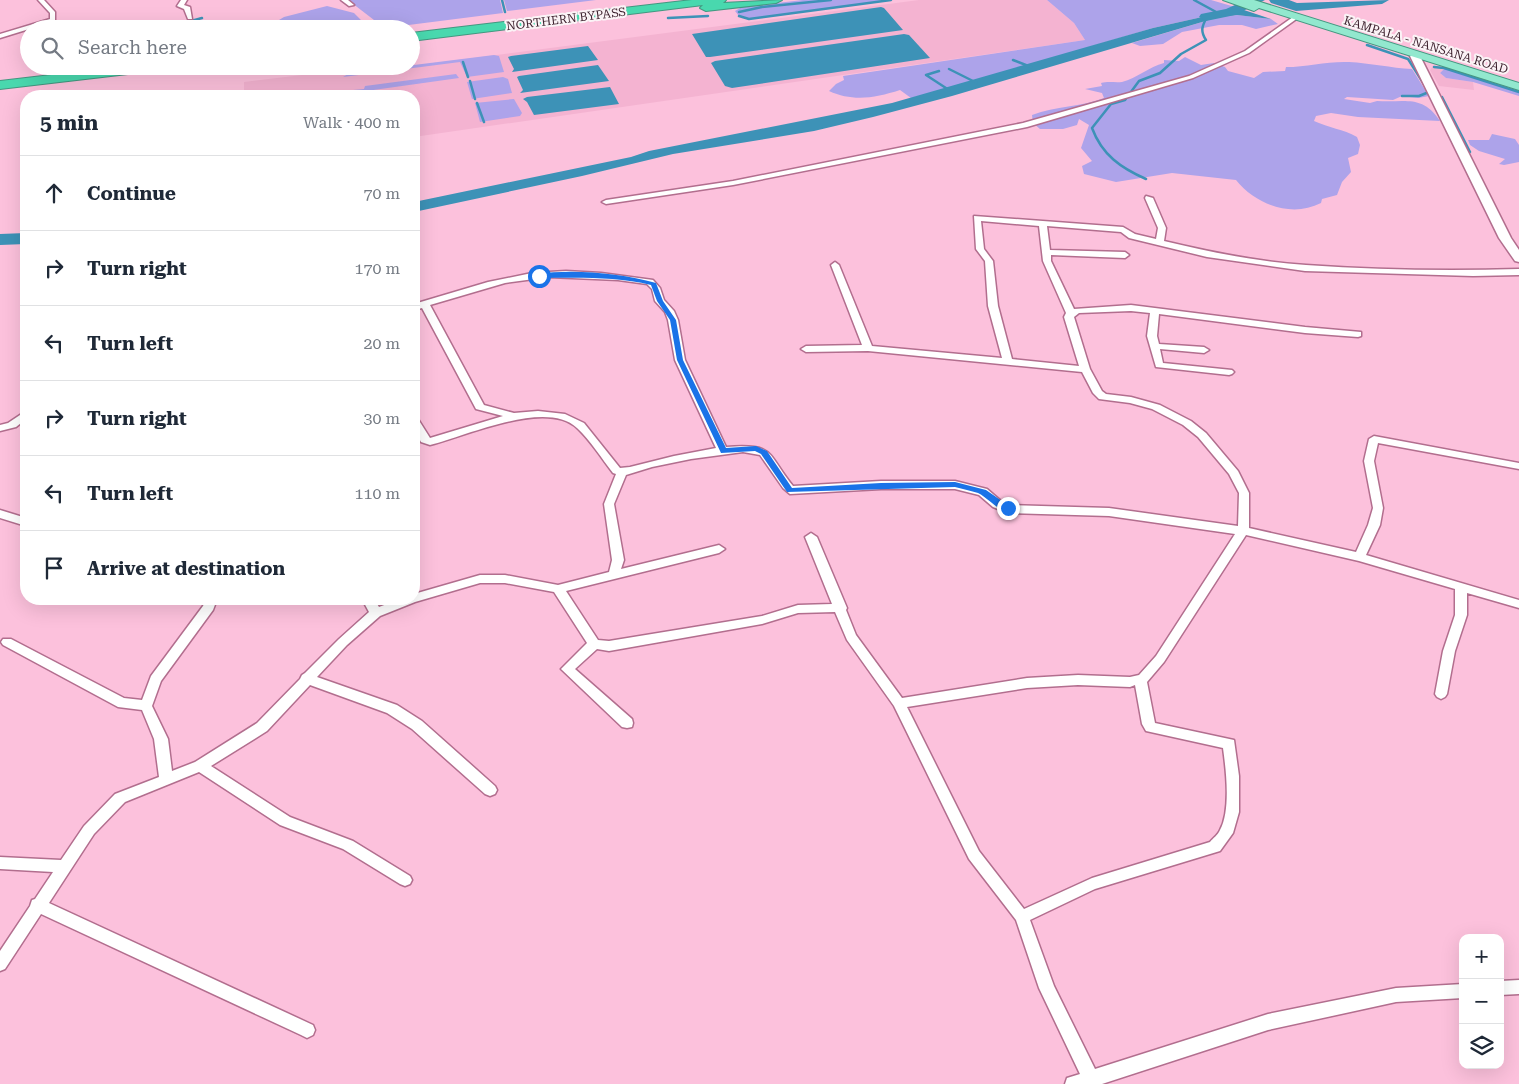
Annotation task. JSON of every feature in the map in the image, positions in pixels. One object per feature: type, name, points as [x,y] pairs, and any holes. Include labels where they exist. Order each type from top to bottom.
[{"type":"highway","points":[[569,15],[634,0]]},
{"type":"highway","name":"NORTHERN BYPASS","points":[[420,36],[672,0]]},
{"type":"highway","name":"NORTHERN BYPASS","points":[[420,29],[720,0]]},
{"type":"highway","points":[[569,15],[631,16],[776,0]]},
{"type":"highway","points":[[0,77],[20,75]]},
{"type":"highway","points":[[0,85],[85,75]]},
{"type":"main road","points":[[1228,0],[1325,27]]},
{"type":"main road","points":[[1244,0],[1325,27]]},
{"type":"main road","name":"KAMPALA - NANSANA ROAD","points":[[1325,27],[1519,87]]},
{"type":"street","points":[[41,0],[53,13],[53,20]]},
{"type":"street","points":[[184,0],[180,6],[187,7],[190,18]]},
{"type":"street","points":[[344,0],[351,4]]},
{"type":"street","points":[[606,202],[733,183],[1024,125],[1191,77],[1247,52],[1292,19]]},
{"type":"street","points":[[0,36],[20,30]]},
{"type":"street","points":[[1415,56],[1506,238],[1519,259]]},
{"type":"street","points":[[1149,198],[1162,228],[1160,241]]},
{"type":"street","points":[[1008,362],[993,306],[989,261],[980,249],[977,218],[1042,225],[1123,230],[1132,236],[1160,241],[1207,254],[1306,268],[1403,269],[1473,273],[1519,272]]},
{"type":"street","points":[[898,703],[1027,683],[1078,680],[1130,682],[1140,680],[1160,659],[1243,531],[1244,493],[1234,473],[1202,435],[1187,423],[1156,407],[1131,400],[1103,397],[1098,393],[1085,369],[1069,317],[1071,313],[1047,261],[1042,225]]},
{"type":"street","points":[[1045,252],[1125,255]]},
{"type":"street","points":[[834,265],[868,348]]},
{"type":"street","points":[[420,306],[495,284],[539,276],[598,276],[650,282],[656,288],[660,301],[669,311],[673,320],[680,360],[723,451]]},
{"type":"street","points":[[426,304],[480,407],[514,416],[553,416],[576,421],[617,471],[622,472],[648,465],[723,451],[756,449],[764,453],[790,490],[881,485],[955,485],[983,492],[997,504],[1008,508],[1030,511],[1074,510],[1109,512],[1243,531],[1359,557],[1519,604]]},
{"type":"street","points":[[1071,313],[1078,310],[1123,308],[1154,310],[1248,324],[1358,334]]},
{"type":"street","points":[[1154,310],[1155,320],[1152,336],[1158,365],[1229,372]]},
{"type":"street","points":[[1154,346],[1204,350]]},
{"type":"street","points":[[806,349],[868,348],[1085,369]]},
{"type":"street","points":[[420,431],[425,440],[430,442],[514,416]]},
{"type":"street","points":[[0,428],[12,425],[20,419]]},
{"type":"street","points":[[1359,557],[1374,525],[1378,508],[1369,461],[1374,439],[1519,466]]},
{"type":"street","points":[[614,575],[618,560],[609,504],[622,472]]},
{"type":"street","points":[[0,514],[20,520]]},
{"type":"street","points":[[811,537],[841,608],[851,638],[898,703],[974,855],[1022,917],[1047,988],[1093,1082]]},
{"type":"street","points":[[420,596],[480,579],[505,579],[558,590],[720,549]]},
{"type":"street","points":[[1441,694],[1449,651],[1461,616],[1461,586]]},
{"type":"street","points":[[558,590],[594,644],[609,646],[762,620],[798,609],[841,608]]},
{"type":"street","points":[[166,779],[161,739],[146,706],[155,679],[209,605]]},
{"type":"street","points":[[371,605],[376,613]]},
{"type":"street","points":[[0,964],[37,905],[89,830],[120,798],[200,766],[262,727],[306,678],[343,642],[376,613],[395,605]]},
{"type":"street","points":[[7,642],[122,703],[146,706]]},
{"type":"street","points":[[594,644],[567,669],[627,723]]},
{"type":"street","points":[[306,678],[392,709],[417,725],[490,790]]},
{"type":"street","points":[[1022,917],[1092,884],[1215,847],[1227,832],[1233,792],[1233,771],[1229,744],[1151,727],[1148,724],[1140,680]]},
{"type":"street","points":[[200,766],[285,821],[348,845],[405,880]]},
{"type":"street","points":[[0,863],[65,866]]},
{"type":"street","points":[[37,905],[306,1030]]},
{"type":"street","points":[[1504,988],[1519,987]]},
{"type":"street","points":[[1072,1084],[1093,1082],[1268,1022],[1396,995],[1459,991]]},
{"type":"shaded area","points":[[348,0],[500,0],[503,13],[420,24],[420,20],[374,20]]},
{"type":"shaded area","points":[[504,0],[596,0],[507,11]]},
{"type":"shaded area","points":[[803,0],[891,0],[749,19],[739,16],[735,11],[742,7]]},
{"type":"shaded area","points":[[919,0],[1047,0],[1074,23],[1085,40],[420,136],[420,90],[244,90],[244,82],[302,75],[420,75],[420,65]]},
{"type":"shaded area","points":[[1047,0],[1211,0],[1235,7],[1229,11],[1153,28],[911,98],[900,90],[864,98],[847,97],[829,91],[836,84],[844,80],[843,76],[1085,40],[1074,23]]},
{"type":"shaded area","points":[[327,6],[354,13],[361,20],[279,20]]},
{"type":"shaded area","points":[[1237,15],[1271,19],[1278,24],[1256,29],[1242,25],[1219,25],[1182,32],[1163,44],[1140,46],[1132,43],[1219,17]]},
{"type":"shaded area","points":[[494,55],[499,56],[504,72],[467,77],[460,62],[420,67],[420,64]]},
{"type":"shaded area","points":[[1185,57],[1201,65],[1214,63],[1225,67],[1228,71],[1254,78],[1263,72],[1285,71],[1286,67],[1333,62],[1412,69],[1429,96],[1418,98],[1402,96],[1393,100],[1347,97],[1344,99],[1370,103],[1377,101],[1404,101],[1420,103],[1433,112],[1440,121],[1358,117],[1331,113],[1316,116],[1314,121],[1357,137],[1360,145],[1358,154],[1348,158],[1351,172],[1342,182],[1337,195],[1322,199],[1321,203],[1310,207],[1298,209],[1287,209],[1264,202],[1244,189],[1236,180],[1172,173],[1116,182],[1084,174],[1082,166],[1092,161],[1081,148],[1089,125],[1079,119],[1077,125],[1063,129],[1040,129],[1033,123],[1032,115],[1104,98],[1102,93],[1085,89],[1102,86],[1101,83],[1104,82],[1122,82],[1164,63],[1164,60],[1179,61]]},
{"type":"shaded area","points":[[1433,66],[1445,68],[1440,73],[1446,78],[1473,82],[1474,90],[1439,86],[1430,70]]},
{"type":"shaded area","points":[[1445,68],[1519,91],[1519,96],[1473,82],[1446,78],[1440,73]]},
{"type":"shaded area","points":[[456,74],[459,78],[373,90],[353,90],[364,89],[365,86]]},
{"type":"shaded area","points":[[503,77],[508,79],[512,93],[472,99],[467,82]]},
{"type":"shaded area","points":[[514,99],[522,113],[520,116],[480,122],[475,103]]},
{"type":"shaded area","points":[[1492,134],[1515,139],[1519,145],[1519,162],[1499,164],[1505,159],[1479,151],[1470,145],[1468,140],[1489,140]]},
{"type":"water","points":[[881,7],[903,30],[710,57],[706,57],[692,34]]},
{"type":"water","points":[[1235,7],[1271,19],[1237,15],[1219,17],[952,96],[873,117],[814,131],[673,154],[582,176],[420,211],[420,201],[631,157],[649,151],[892,103],[1153,28],[1229,11]]},
{"type":"water","points":[[904,34],[909,35],[930,58],[732,88],[725,86],[711,63],[715,61]]},
{"type":"water","points":[[588,46],[598,60],[512,72],[514,69],[508,57],[511,56]]},
{"type":"water","points":[[598,65],[609,81],[520,93],[523,90],[517,77],[519,76]]},
{"type":"water","points":[[610,87],[619,104],[534,115],[527,102],[523,99],[527,97]]},
{"type":"water","points":[[20,233],[20,244],[0,245],[0,234]]},
{"type":"waterway","points":[[502,0],[505,12]]},
{"type":"waterway","points":[[739,12],[762,7],[831,0]]},
{"type":"waterway","points":[[739,16],[749,19],[891,0]]},
{"type":"waterway","points":[[1194,0],[1218,13]]},
{"type":"waterway","points":[[1206,17],[1230,12],[1258,0]]},
{"type":"waterway","points":[[1276,0],[1296,7],[1382,0]]},
{"type":"waterway","points":[[668,18],[708,16]]},
{"type":"waterway","points":[[1146,179],[1113,160],[1101,146],[1092,128],[1111,104],[1125,100],[1139,81],[1160,73],[1181,54],[1206,40],[1202,28],[1207,17]]},
{"type":"waterway","points":[[195,20],[202,18]]},
{"type":"waterway","points":[[1367,45],[1408,59],[1429,92],[1419,96],[1402,96]]},
{"type":"waterway","points":[[1013,60],[1031,67]]},
{"type":"waterway","points":[[463,62],[468,77]]},
{"type":"waterway","points":[[1434,67],[1444,68],[1519,92]]},
{"type":"waterway","points":[[949,69],[977,83]]},
{"type":"waterway","points":[[939,71],[926,75],[949,90]]},
{"type":"waterway","points":[[470,81],[475,99]]},
{"type":"waterway","points":[[1442,97],[1470,152]]},
{"type":"waterway","points":[[477,103],[484,122]]},
{"type":"waterway","points":[[1445,126],[1465,166]]},
{"type":"route","points":[[539,276],[598,276],[635,279],[653,284],[660,301],[669,311],[673,320],[680,360],[703,405],[723,451],[756,449],[764,453],[790,490],[802,491],[881,485],[955,485],[983,492],[997,504],[1008,508]]}]
